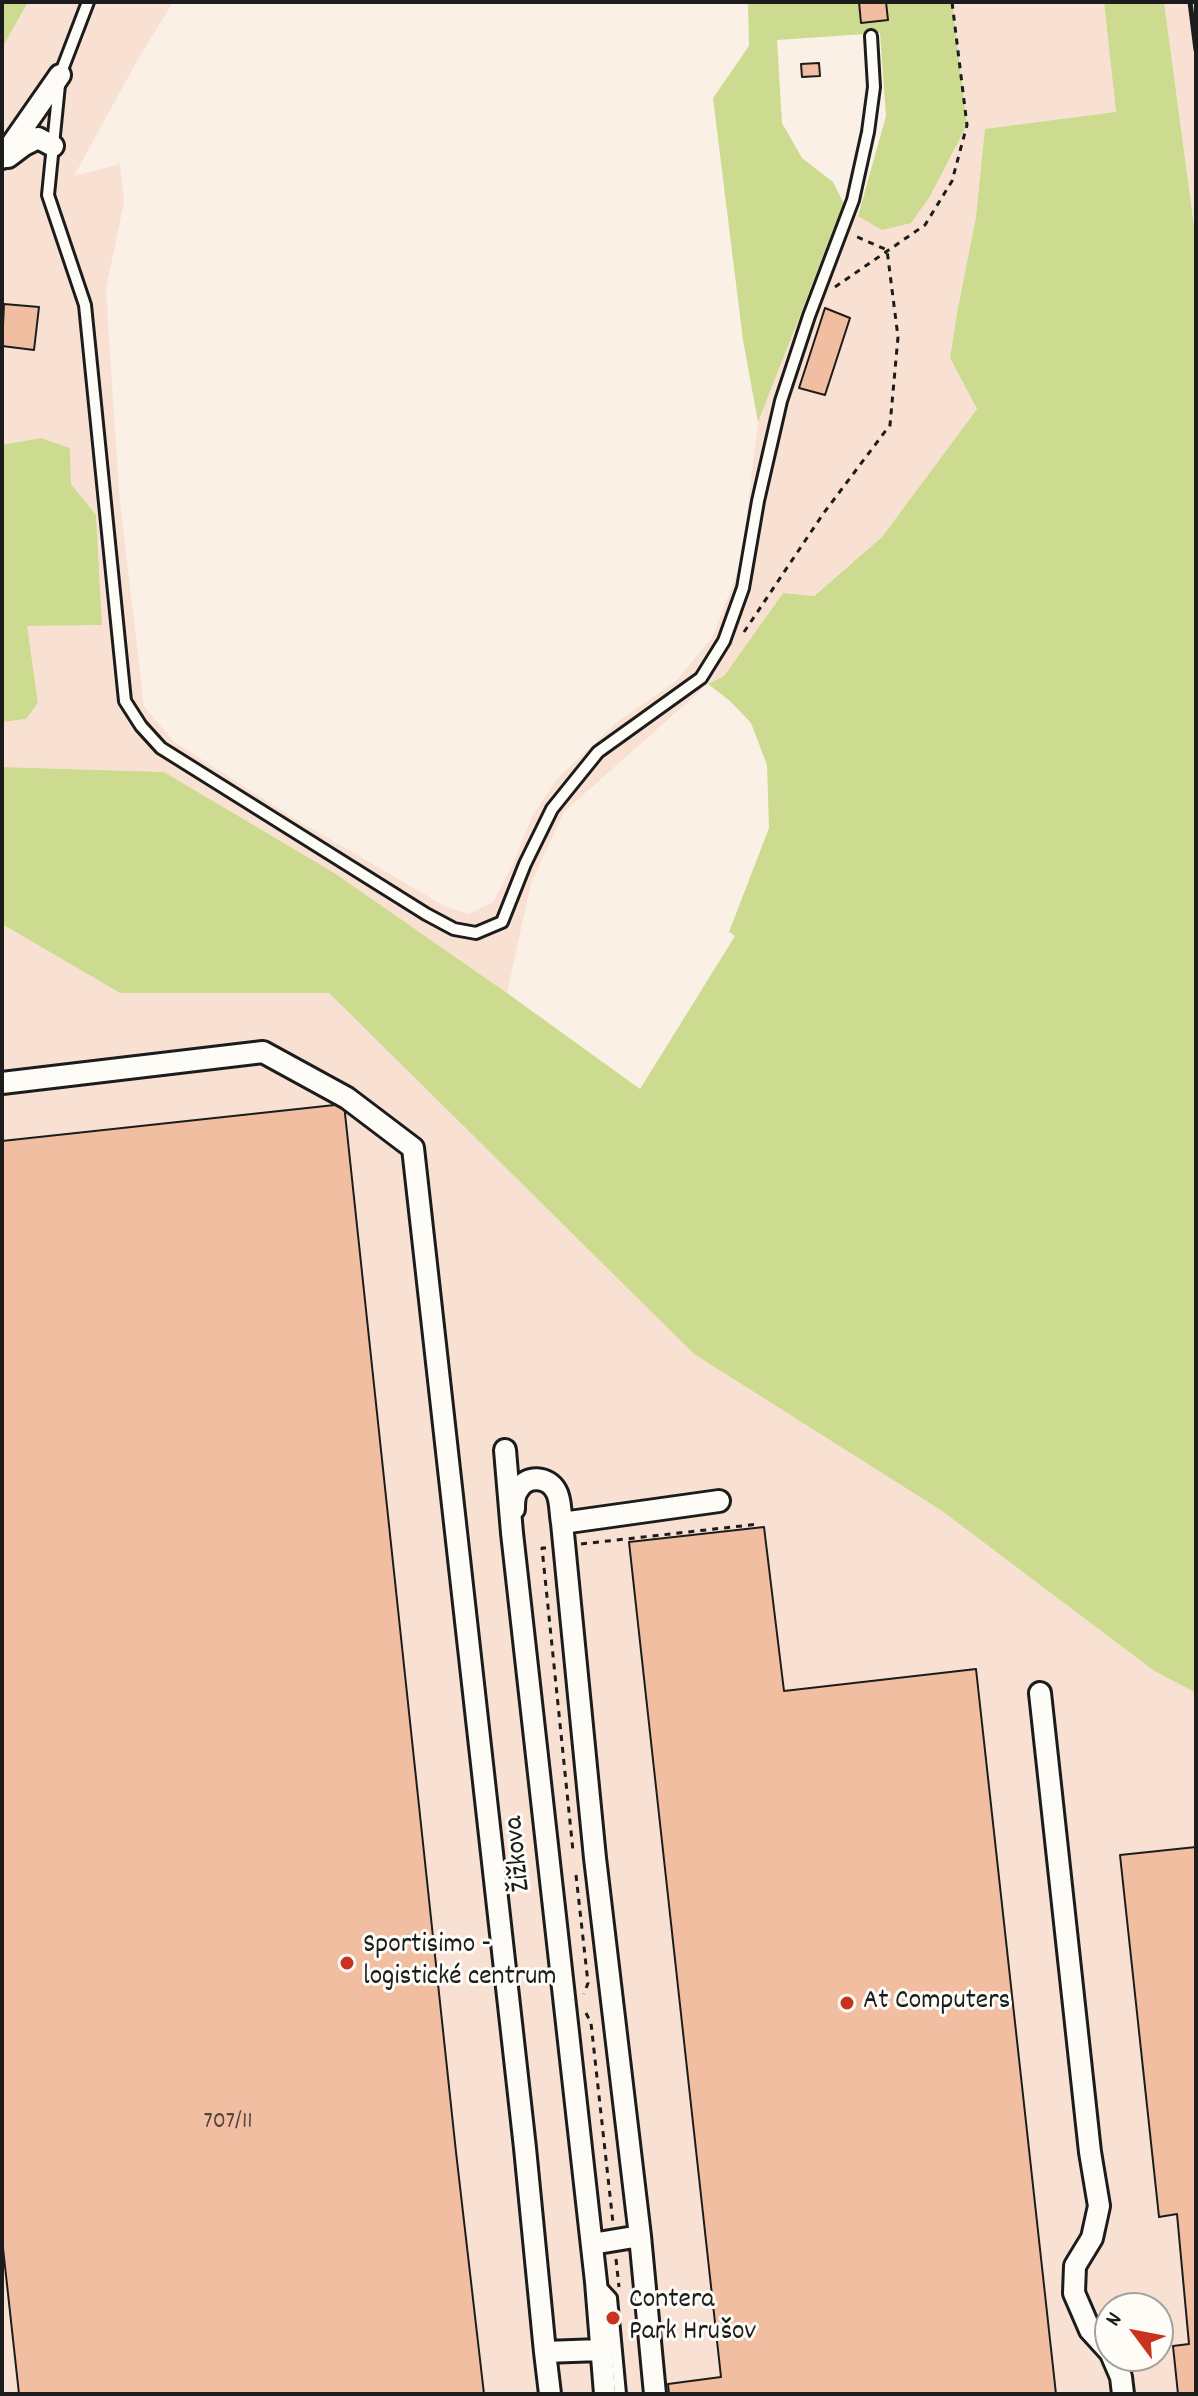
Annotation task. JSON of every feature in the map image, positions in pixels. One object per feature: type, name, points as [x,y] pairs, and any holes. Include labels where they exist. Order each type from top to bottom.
[{"type":"street","points":[[2,160],[60,75]]},
{"type":"street","points":[[2,160],[38,138],[53,146]]},
{"type":"street","points":[[2,1083],[263,1052],[347,1098],[413,1148],[550,2394]]},
{"type":"street","name":"Žižkova","points":[[505,1450],[592,2244],[605,2394]]},
{"type":"street","points":[[512,1533],[517,1490],[522,1484],[538,1478],[554,1488],[562,1523],[595,1858],[640,2236],[655,2394]]},
{"type":"street","points":[[562,1523],[719,1501]]},
{"type":"street","points":[[1040,1693],[1090,2152],[1099,2206],[1092,2238],[1075,2266],[1074,2293],[1094,2335]]},
{"type":"street","points":[[592,2244],[640,2236]]},
{"type":"street","points":[[545,2352],[600,2350]]},
{"type":"street","points":[[1119,2372],[1123,2394]]},
{"type":"lane","points":[[88,2],[60,75],[48,195],[85,305],[125,701],[141,726],[161,748],[426,914],[454,929],[476,933],[502,922],[525,864],[552,809],[598,752],[701,678],[724,641],[743,588],[758,501],[781,401],[853,200],[874,87],[871,36]]},
{"type":"lane","points":[[596,2282],[611,2298],[620,2394]]},
{"type":"path","points":[[815,300],[925,225],[952,181],[967,125],[952,2]]},
{"type":"path","points":[[841,229],[887,250]]},
{"type":"path","points":[[742,635],[823,514],[890,425],[898,337],[887,250]]},
{"type":"path","points":[[574,1858],[542,1548],[759,1524]]},
{"type":"path","points":[[576,1874],[588,1983],[584,1993],[586,2014],[591,2023],[619,2286]]},
{"type":"shaded area","points":[[28,2],[173,2],[74,176],[120,164],[124,202],[106,289],[119,493],[144,706],[173,741],[292,817],[446,907],[469,914],[493,902],[513,864],[532,816],[558,778],[617,722],[675,682],[712,638],[741,563],[758,422],[844,205],[858,216],[911,223],[929,198],[967,125],[952,2],[1104,2],[1116,112],[976,217],[950,358],[977,409],[882,537],[813,596],[783,593],[724,676],[708,684],[564,812],[531,883],[507,993],[336,874],[164,772],[2,767],[2,722],[26,719],[38,703],[26,626],[101,625],[96,515],[71,484],[70,448],[41,438],[2,445],[2,48]]},
{"type":"shaded area","points":[[1164,2],[1196,2],[1196,241]]},
{"type":"shaded area","points":[[2,924],[120,993],[329,993],[694,1354],[942,1511],[1153,1670],[1196,1693],[1196,2394],[2,2394]]},
{"type":"green space","points":[[2,2],[28,2],[2,48]]},
{"type":"green space","points":[[748,2],[952,2],[967,125],[929,198],[911,223],[882,230],[858,216],[886,116],[880,33],[777,40],[782,123],[802,158],[833,182],[844,204],[758,422],[743,340],[713,98],[749,46]]},
{"type":"green space","points":[[1104,2],[1164,2],[1196,241],[1196,1693],[1153,1670],[942,1511],[694,1354],[329,993],[120,993],[2,924],[2,767],[164,772],[336,874],[640,1089],[735,936],[729,932],[769,828],[767,765],[751,723],[708,684],[724,676],[783,593],[814,596],[882,537],[977,409],[950,358],[976,217],[985,129],[1116,112]]},
{"type":"green space","points":[[41,438],[70,448],[71,484],[96,515],[102,625],[27,626],[38,703],[26,719],[2,722],[2,445]]},
{"type":"building","points":[[859,2],[886,2],[888,20],[861,23]]},
{"type":"building","points":[[819,63],[820,76],[802,77],[801,64]]},
{"type":"building","points":[[4,304],[39,307],[34,350],[2,346]]},
{"type":"building","points":[[825,308],[850,318],[825,395],[799,388]]},
{"type":"building","points":[[344,1104],[484,2394],[19,2394],[2,2239],[2,1141]]},
{"type":"building","name":"At Computers","points":[[764,1527],[784,1691],[976,1669],[1056,2394],[669,2394],[668,2384],[721,2377],[629,1542]]},
{"type":"building","points":[[1196,1847],[1196,2394],[1178,2394],[1174,2346],[1189,2344],[1177,2214],[1159,2217],[1120,1855]]},
{"type":"railway","points":[[1190,2],[1196,50]]},
{"type":"place","name":"Sportisimo - logistické centrum","points":[[347,1963]]},
{"type":"place","name":"At Computers","points":[[847,2003]]},
{"type":"place","name":"Contera Park Hrušov","points":[[613,2318]]}]
